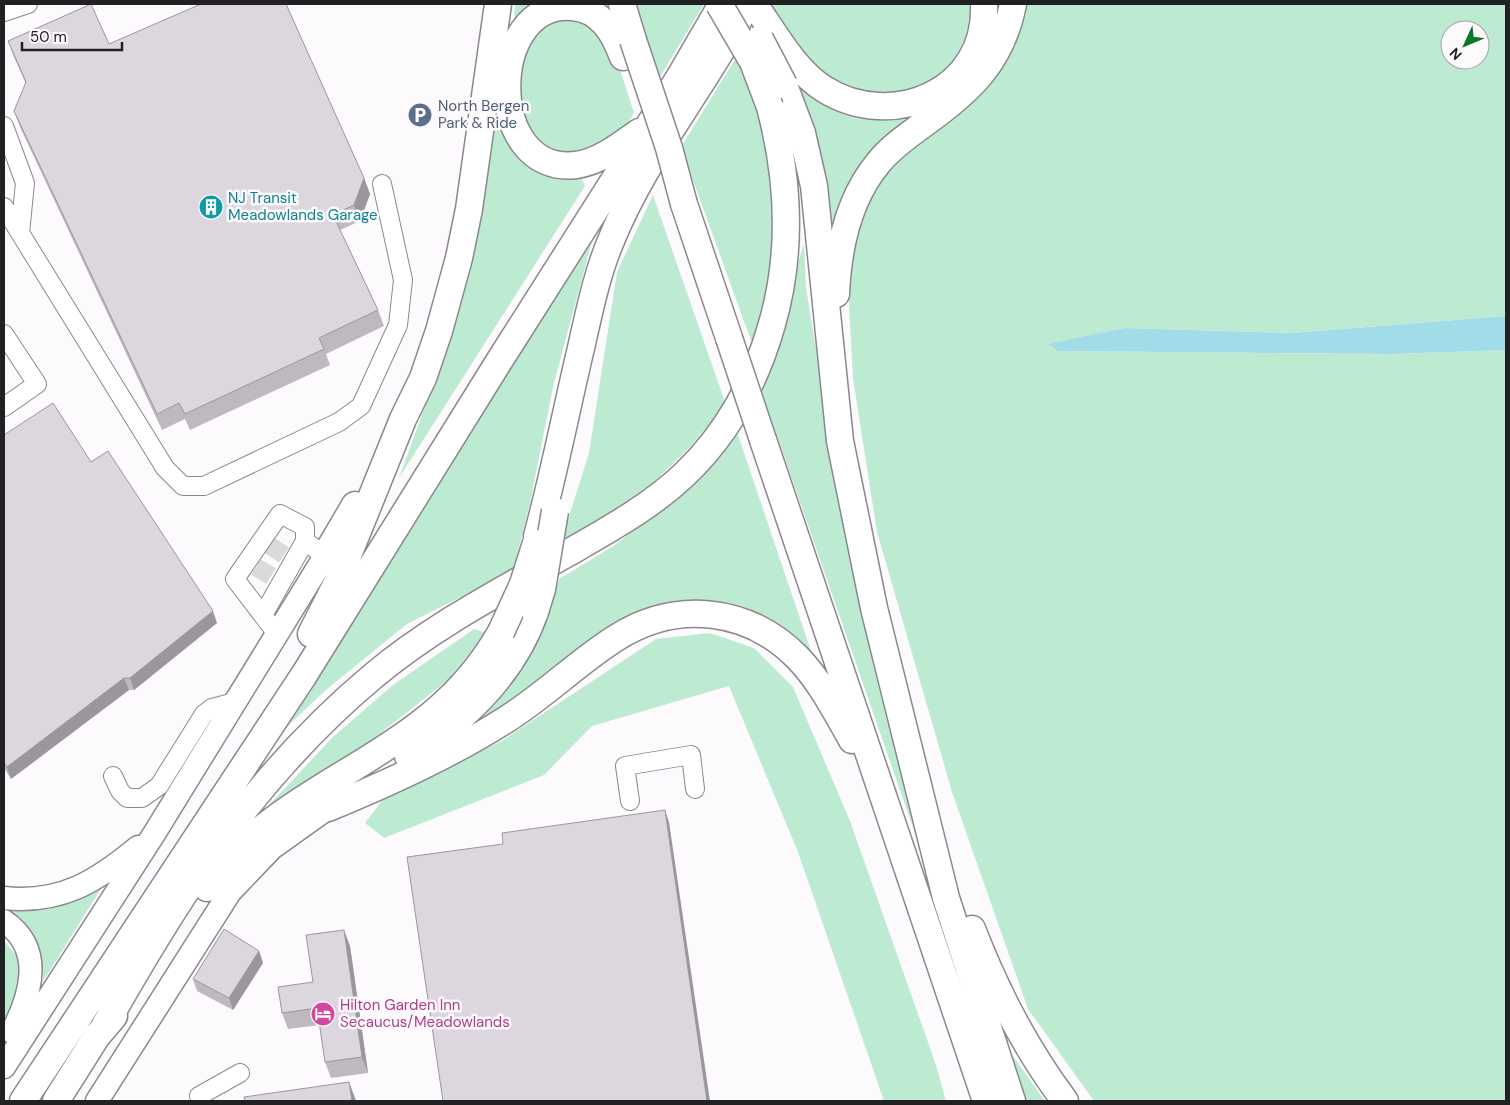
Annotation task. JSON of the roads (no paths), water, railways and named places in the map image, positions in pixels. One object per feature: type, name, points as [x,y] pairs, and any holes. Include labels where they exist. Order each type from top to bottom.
[{"type":"highway","points":[[275,719],[283,685],[336,585],[403,419],[423,378],[457,267],[472,185],[498,4]]},
{"type":"highway","points":[[622,4],[628,48],[669,148],[684,204],[986,1101]]},
{"type":"highway","points":[[738,7],[784,47],[809,76],[836,96],[868,105],[886,106],[917,102],[942,90],[953,81],[970,61],[982,36],[984,4]]},
{"type":"highway","points":[[834,380],[836,285],[842,241],[860,190],[879,161],[890,150],[942,111],[982,76],[1000,47],[1013,4]]},
{"type":"highway","points":[[628,48],[592,13],[568,7],[544,13],[525,30],[511,58],[507,91],[512,118],[520,137],[531,150],[544,160],[559,165],[576,165],[593,160],[646,128]]},
{"type":"highway","points":[[738,7],[768,53],[784,85],[802,133],[814,186],[844,467],[874,608],[941,880],[1012,1101]]},
{"type":"highway","points":[[56,1101],[103,1029],[138,967],[209,855],[242,810],[300,743],[373,675],[434,631],[611,528],[654,499],[683,476],[723,431],[744,396],[762,356],[774,316],[783,275],[787,236],[786,195],[782,160],[770,107],[753,62],[738,7]]},
{"type":"highway","points":[[23,1101],[275,719],[646,128],[679,78],[738,7]]},
{"type":"highway","points":[[103,1029],[151,974],[205,890],[240,848],[283,811],[398,740],[428,718],[472,675],[500,632],[520,590],[537,537],[595,289],[612,237],[660,145],[738,7]]},
{"type":"highway","points":[[328,808],[432,741],[464,716],[487,692],[507,665],[524,637],[535,612],[542,588],[555,511],[565,421]]},
{"type":"highway","points":[[315,548],[386,465]]},
{"type":"highway","points":[[854,514],[886,605],[971,926],[994,984],[1022,1038],[1065,1101]]},
{"type":"highway","points":[[328,808],[374,789],[486,732],[524,708],[602,648],[632,629],[674,614],[702,613],[744,621],[768,634],[798,658],[834,707],[883,794]]},
{"type":"main road","points":[[4,1067],[154,834],[278,634],[315,548]]},
{"type":"main road","points":[[97,1101],[230,892],[272,848],[328,808]]},
{"type":"main road","points":[[4,898],[39,898],[67,892],[106,872],[154,834]]},
{"type":"main road","points":[[4,921],[12,926],[24,943],[32,978],[25,1005],[4,1047]]},
{"type":"main road","points":[[111,1101],[134,1042]]},
{"type":"street","points":[[4,12],[28,4]]},
{"type":"street","points":[[4,126],[26,183],[20,234]]},
{"type":"street","points":[[4,207],[165,468],[183,486],[204,486],[339,422],[361,406],[398,325],[403,280],[382,184]]},
{"type":"street","points":[[4,334],[37,384],[4,407]]},
{"type":"street","points":[[263,615],[264,572],[277,550],[280,514],[305,527],[315,548],[277,550]]},
{"type":"street","points":[[277,550],[264,572],[235,579],[278,634]]},
{"type":"street","points":[[113,776],[120,791],[127,798],[142,798],[159,786],[204,714],[212,708],[235,702]]},
{"type":"street","points":[[630,801],[625,766],[691,755],[696,789]]},
{"type":"street","points":[[199,1096],[240,1073]]},
{"type":"water","points":[[1506,316],[1506,350],[1393,354],[1057,351],[1048,344],[1125,328],[1291,333]]},
{"type":"tunnel","points":[[269,545],[284,555]]},
{"type":"tunnel","points":[[256,567],[271,576]]},
{"type":"place","name":"North Bergen Park & Ride","points":[[420,115]]},
{"type":"place","name":"NJ Transit Meadowlands Garage","points":[[211,207]]},
{"type":"place","name":"Hilton Garden Inn Secaucus/Meadowlands","points":[[323,1014]]}]
